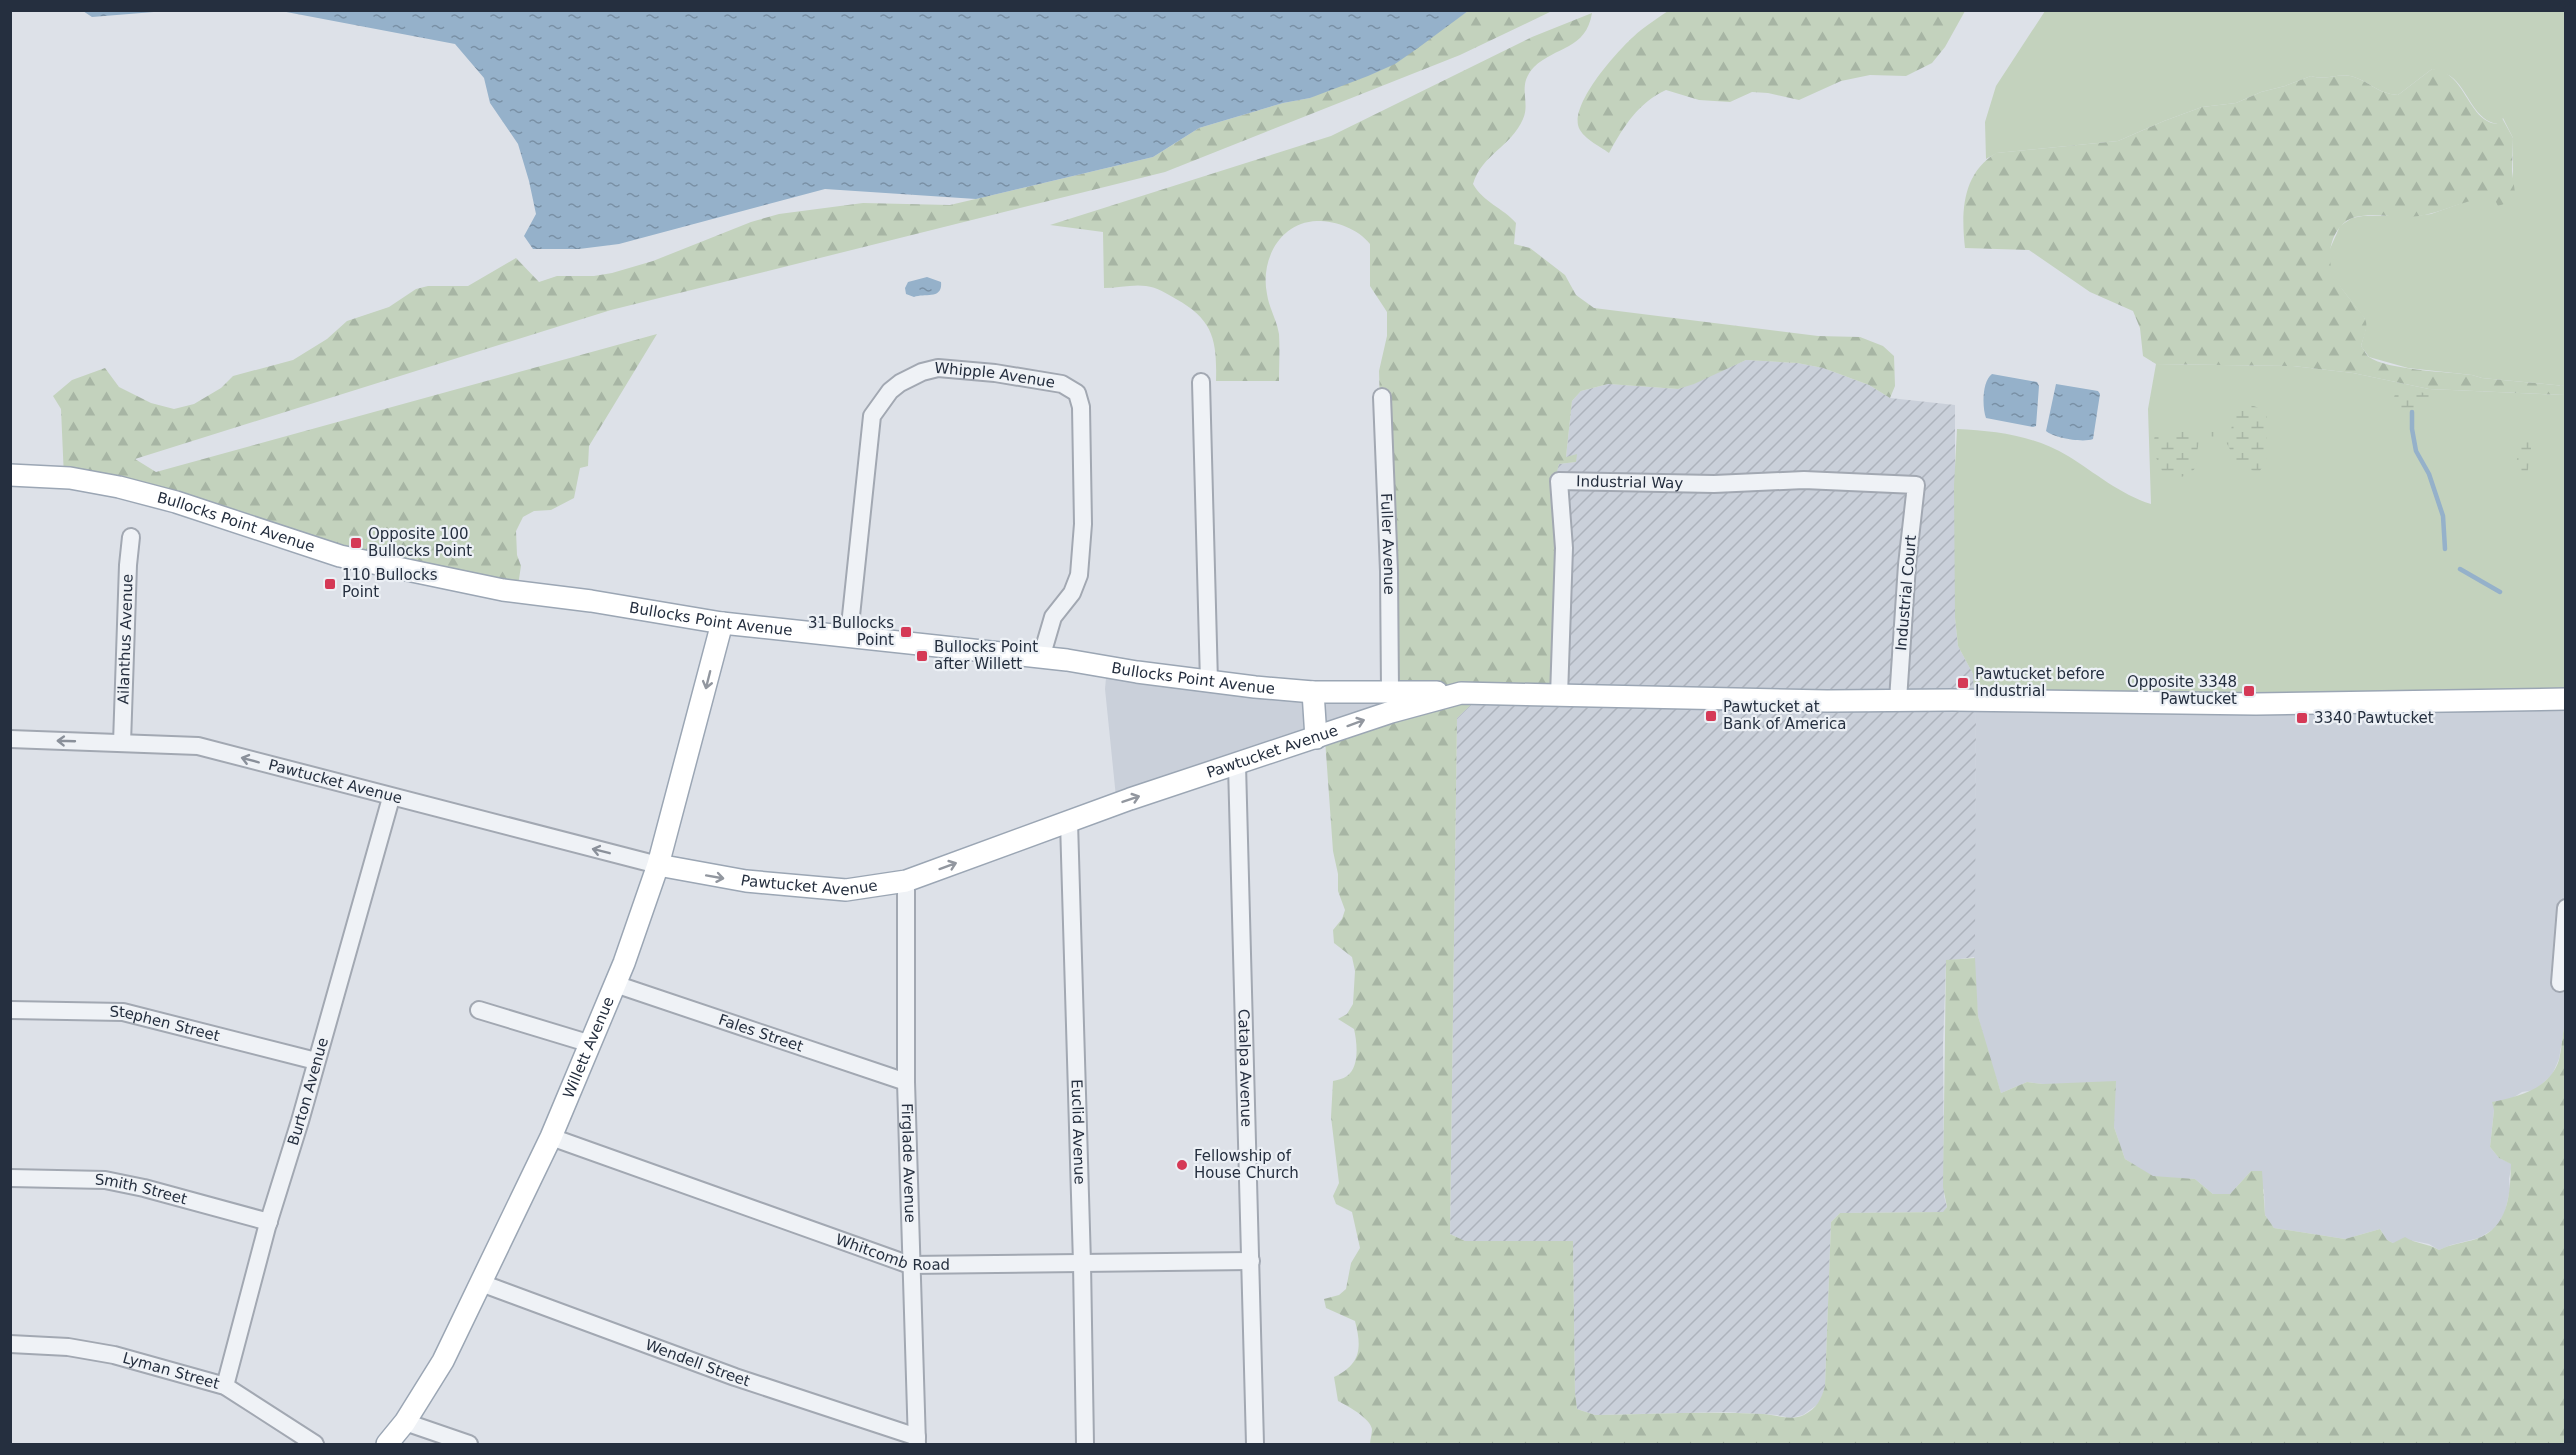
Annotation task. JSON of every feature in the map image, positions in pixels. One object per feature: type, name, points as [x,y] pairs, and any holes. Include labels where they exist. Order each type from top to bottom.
[{"type":"main road","name":"Bullocks Point Avenue","points":[[10,475],[70,478],[130,489],[339,556],[440,579],[722,623],[849,635],[1041,658],[1209,682],[1390,701],[1461,693],[1559,696]]},
{"type":"main road","name":"Willett Avenue","points":[[387,1444],[405,1422],[443,1361],[551,1137],[591,1044],[658,865],[722,623]]},
{"type":"main road","points":[[1313,692],[1316,738]]},
{"type":"main road","points":[[1559,696],[2256,704],[2565,699]]},
{"type":"main road","name":"Pawtucket Avenue","points":[[658,865],[735,880],[846,890],[906,881],[1069,822],[1316,738],[1390,701]]},
{"type":"street","name":"Whipple Avenue","points":[[849,635],[872,416],[890,391],[922,372],[938,368],[995,373],[1062,384],[1077,393],[1080,407],[1083,524],[1079,575],[1072,593],[1053,617],[1041,658]]},
{"type":"street","points":[[1201,382],[1209,682]]},
{"type":"street","name":"Fuller Avenue","points":[[1382,397],[1389,571],[1390,701]]},
{"type":"street","name":"Industrial Way","points":[[1559,696],[1564,548],[1559,481],[1621,480],[1714,484],[1804,480],[1916,485]]},
{"type":"street","name":"Industrial Court","points":[[1898,700],[1907,565],[1916,485]]},
{"type":"street","name":"Ailanthus Avenue","points":[[122,743],[128,565],[132,537]]},
{"type":"street","name":"Pawtucket Avenue","points":[[10,739],[198,746],[391,798],[658,865]]},
{"type":"street","name":"Catalpa Avenue","points":[[1237,765],[1255,1444]]},
{"type":"street","name":"Burton Avenue","points":[[225,1386],[269,1222],[391,798]]},
{"type":"street","name":"Euclid Avenue","points":[[1069,822],[1085,1444]]},
{"type":"street","name":"Firglade Avenue","points":[[906,881],[906,1082],[917,1441]]},
{"type":"street","points":[[2560,983],[2565,908]]},
{"type":"street","name":"Fales Street","points":[[615,984],[906,1082]]},
{"type":"street","name":"Stephen Street","points":[[10,1010],[123,1012],[316,1061]]},
{"type":"street","points":[[479,1010],[591,1044]]},
{"type":"street","name":"Whitcomb Road","points":[[551,1137],[910,1265],[1251,1261]]},
{"type":"street","name":"Smith Street","points":[[10,1178],[105,1180],[144,1188],[269,1222]]},
{"type":"street","name":"Wendell Street","points":[[480,1283],[917,1441]]},
{"type":"street","name":"Lyman Street","points":[[10,1344],[68,1347],[114,1355],[225,1386],[315,1444]]},
{"type":"street","points":[[405,1422],[469,1444]]},
{"type":"shaded area","points":[[1746,360],[1797,363],[1823,368],[1869,385],[1890,398],[1955,405],[1955,618],[1958,646],[1973,674],[1976,701],[1975,946],[1974,957],[1946,961],[1943,1044],[1944,1196],[1947,1207],[1944,1212],[1840,1213],[1831,1222],[1825,1386],[1821,1402],[1803,1415],[1791,1418],[1725,1412],[1595,1415],[1577,1409],[1573,1241],[1465,1241],[1450,1234],[1457,718],[1479,696],[1559,464],[1576,462],[1566,457],[1572,401],[1581,391],[1608,384],[1678,389]]},
{"type":"shaded area","points":[[1107,667],[1432,696],[1117,807],[1105,689]]},
{"type":"shaded area","points":[[2565,698],[2565,1023],[2559,1059],[2552,1075],[2535,1090],[2522,1092],[2494,1110],[2490,1147],[2499,1158],[2512,1164],[2504,1217],[2497,1227],[2479,1238],[2439,1250],[2429,1244],[2409,1240],[2393,1243],[2387,1240],[2380,1229],[2345,1239],[2274,1228],[2265,1215],[2264,1190],[2251,1171],[2230,1194],[2213,1194],[2195,1179],[2153,1177],[2125,1159],[2114,1127],[2043,1084],[2027,1082],[2001,1093],[1978,1016],[1976,992],[1974,957],[1976,701]]},
{"type":"green space","points":[[1468,11],[1552,11],[1460,55],[1165,172],[611,310],[135,459],[156,472],[657,334],[589,446],[588,466],[580,468],[574,498],[551,510],[534,511],[523,517],[516,531],[517,555],[521,566],[517,592],[64,478],[61,409],[53,396],[72,380],[105,368],[119,387],[151,403],[174,409],[194,404],[221,388],[233,376],[293,360],[327,339],[347,321],[389,307],[416,289],[428,286],[468,286],[516,258],[539,282],[557,276],[594,276],[653,261],[751,222],[779,214],[863,203],[950,205],[1153,157],[1199,128],[1283,103],[1310,98],[1441,29]]},
{"type":"green space","points":[[1668,11],[1965,11],[1945,47],[1932,63],[1906,76],[1870,75],[1841,81],[1799,100],[1752,92],[1730,102],[1699,100],[1666,90],[1647,102],[1633,116],[1609,153],[1587,138],[1580,130],[1578,114],[1583,101],[1600,73],[1622,48],[1641,30]]},
{"type":"green space","points":[[2045,11],[2565,11],[2565,386],[2408,368],[2369,357],[2361,346],[2366,328],[2365,319],[2335,280],[2329,267],[2329,251],[2340,226],[2352,218],[2431,214],[2476,198],[2494,198],[2513,187],[2513,138],[2503,118],[2498,124],[2484,118],[2452,77],[2432,69],[2398,95],[2384,92],[2360,79],[2349,76],[2322,78],[2311,76],[2261,92],[2236,103],[2202,107],[2118,141],[1997,153],[1986,159],[1985,122],[1996,86]]},
{"type":"green space","points":[[1592,13],[1589,25],[1577,41],[1543,60],[1529,74],[1525,87],[1525,112],[1518,129],[1483,165],[1473,184],[1482,196],[1516,223],[1514,244],[1530,248],[1565,275],[1576,295],[1594,308],[1818,336],[1860,337],[1883,346],[1894,356],[1895,386],[1890,398],[1869,385],[1823,368],[1797,363],[1746,360],[1678,389],[1608,384],[1581,391],[1572,401],[1566,457],[1577,454],[1576,462],[1559,464],[1556,475],[1561,696],[1480,696],[1457,718],[1450,1234],[1465,1241],[1573,1241],[1577,1409],[1595,1415],[1721,1413],[1799,1417],[1815,1406],[1825,1386],[1831,1222],[1840,1213],[1943,1212],[1947,1207],[1943,1187],[1946,960],[1975,958],[1978,1016],[2001,1093],[2027,1082],[2043,1084],[2116,1081],[2114,1127],[2125,1159],[2153,1176],[2195,1179],[2213,1194],[2230,1194],[2251,1171],[2262,1171],[2265,1215],[2274,1228],[2345,1239],[2380,1229],[2387,1240],[2393,1243],[2405,1237],[2439,1250],[2487,1234],[2495,1227],[2506,1209],[2511,1164],[2499,1158],[2490,1147],[2494,1110],[2492,1102],[2532,1090],[2548,1078],[2555,1070],[2559,1060],[2565,1023],[2565,1444],[1370,1444],[1372,1429],[1370,1425],[1358,1413],[1338,1401],[1334,1377],[1350,1367],[1354,1361],[1359,1347],[1358,1339],[1355,1321],[1326,1308],[1324,1299],[1339,1295],[1346,1289],[1351,1263],[1360,1248],[1352,1212],[1336,1204],[1333,1196],[1339,1183],[1331,1117],[1333,1081],[1344,1078],[1351,1072],[1356,1061],[1357,1047],[1354,1029],[1338,1019],[1347,1014],[1353,1004],[1355,971],[1352,957],[1334,943],[1333,930],[1342,919],[1345,910],[1338,891],[1338,874],[1333,851],[1325,739],[1357,723],[1399,694],[1384,545],[1379,371],[1387,336],[1387,312],[1370,286],[1370,244],[1353,230],[1339,224],[1317,221],[1304,223],[1283,236],[1270,256],[1267,268],[1267,294],[1279,334],[1279,381],[1216,381],[1214,343],[1206,324],[1198,315],[1176,299],[1154,288],[1136,285],[1104,288],[1103,232],[1050,225],[1331,136],[1532,37]]},
{"type":"green space","points":[[2432,69],[2452,78],[2460,86],[2472,106],[2487,121],[2497,124],[2502,118],[2513,138],[2512,171],[2516,200],[2498,206],[2494,198],[2484,199],[2419,216],[2363,216],[2351,218],[2344,223],[2333,239],[2330,249],[2331,266],[2338,282],[2365,319],[2366,329],[2361,346],[2369,357],[2389,365],[2482,378],[2565,386],[2565,395],[2429,389],[2353,373],[2293,366],[2156,364],[2143,356],[2140,328],[2133,311],[2090,292],[2029,250],[1965,248],[1963,221],[1966,195],[1976,172],[1996,153],[2118,141],[2202,107],[2236,103],[2261,92],[2311,76],[2322,78],[2349,76],[2360,79],[2384,92],[2398,95]]},
{"type":"green space","points":[[2156,364],[2293,366],[2353,373],[2429,389],[2565,395],[2565,698],[1974,691],[1973,674],[1958,646],[1955,618],[1954,486],[1957,429],[2014,435],[2041,443],[2068,456],[2118,489],[2151,504],[2148,409]]},
{"type":"green space","points":[[2405,387],[2430,395],[2431,398],[2410,411],[2395,411],[2391,407],[2396,391]]},
{"type":"green space","points":[[2241,405],[2254,406],[2267,412],[2266,462],[2259,472],[2240,464],[2223,437],[2203,436],[2199,443],[2197,462],[2191,473],[2173,478],[2162,471],[2154,446],[2157,431],[2231,431],[2234,410]]},
{"type":"green space","points":[[2521,431],[2531,432],[2531,449],[2527,476],[2522,478],[2515,473]]},
{"type":"water","points":[[83,11],[166,11],[92,17]]},
{"type":"water","points":[[281,11],[1468,11],[1395,64],[1310,98],[1283,103],[1199,128],[1153,157],[976,199],[825,189],[619,244],[579,249],[533,249],[524,236],[536,214],[518,144],[490,103],[484,78],[455,44]]},
{"type":"water","points":[[927,277],[941,282],[941,288],[936,294],[914,297],[906,294],[905,288],[908,282]]},
{"type":"water","points":[[1992,374],[2037,382],[2039,386],[2036,426],[1986,418],[1984,394],[1986,382]]},
{"type":"water","points":[[2056,384],[2098,391],[2100,394],[2093,439],[2069,439],[2046,431]]},
{"type":"waterway","points":[[2412,412],[2416,451],[2429,474],[2443,516],[2445,549]]},
{"type":"waterway","points":[[2460,569],[2500,592]]},
{"type":"place","name":"Opposite 100 Bullocks Point","points":[[356,543]]},
{"type":"place","name":"110 Bullocks Point","points":[[330,584]]},
{"type":"place","name":"31 Bullocks Point","points":[[906,632]]},
{"type":"place","name":"Bullocks Point after Willett","points":[[922,656]]},
{"type":"place","name":"Pawtucket before Industrial","points":[[1963,683]]},
{"type":"place","name":"Opposite 3348 Pawtucket","points":[[2249,691]]},
{"type":"place","name":"Pawtucket at Bank of America","points":[[1711,716]]},
{"type":"place","name":"3340 Pawtucket","points":[[2302,718]]},
{"type":"place","name":"Fellowship of House Church","points":[[1182,1165]]}]
